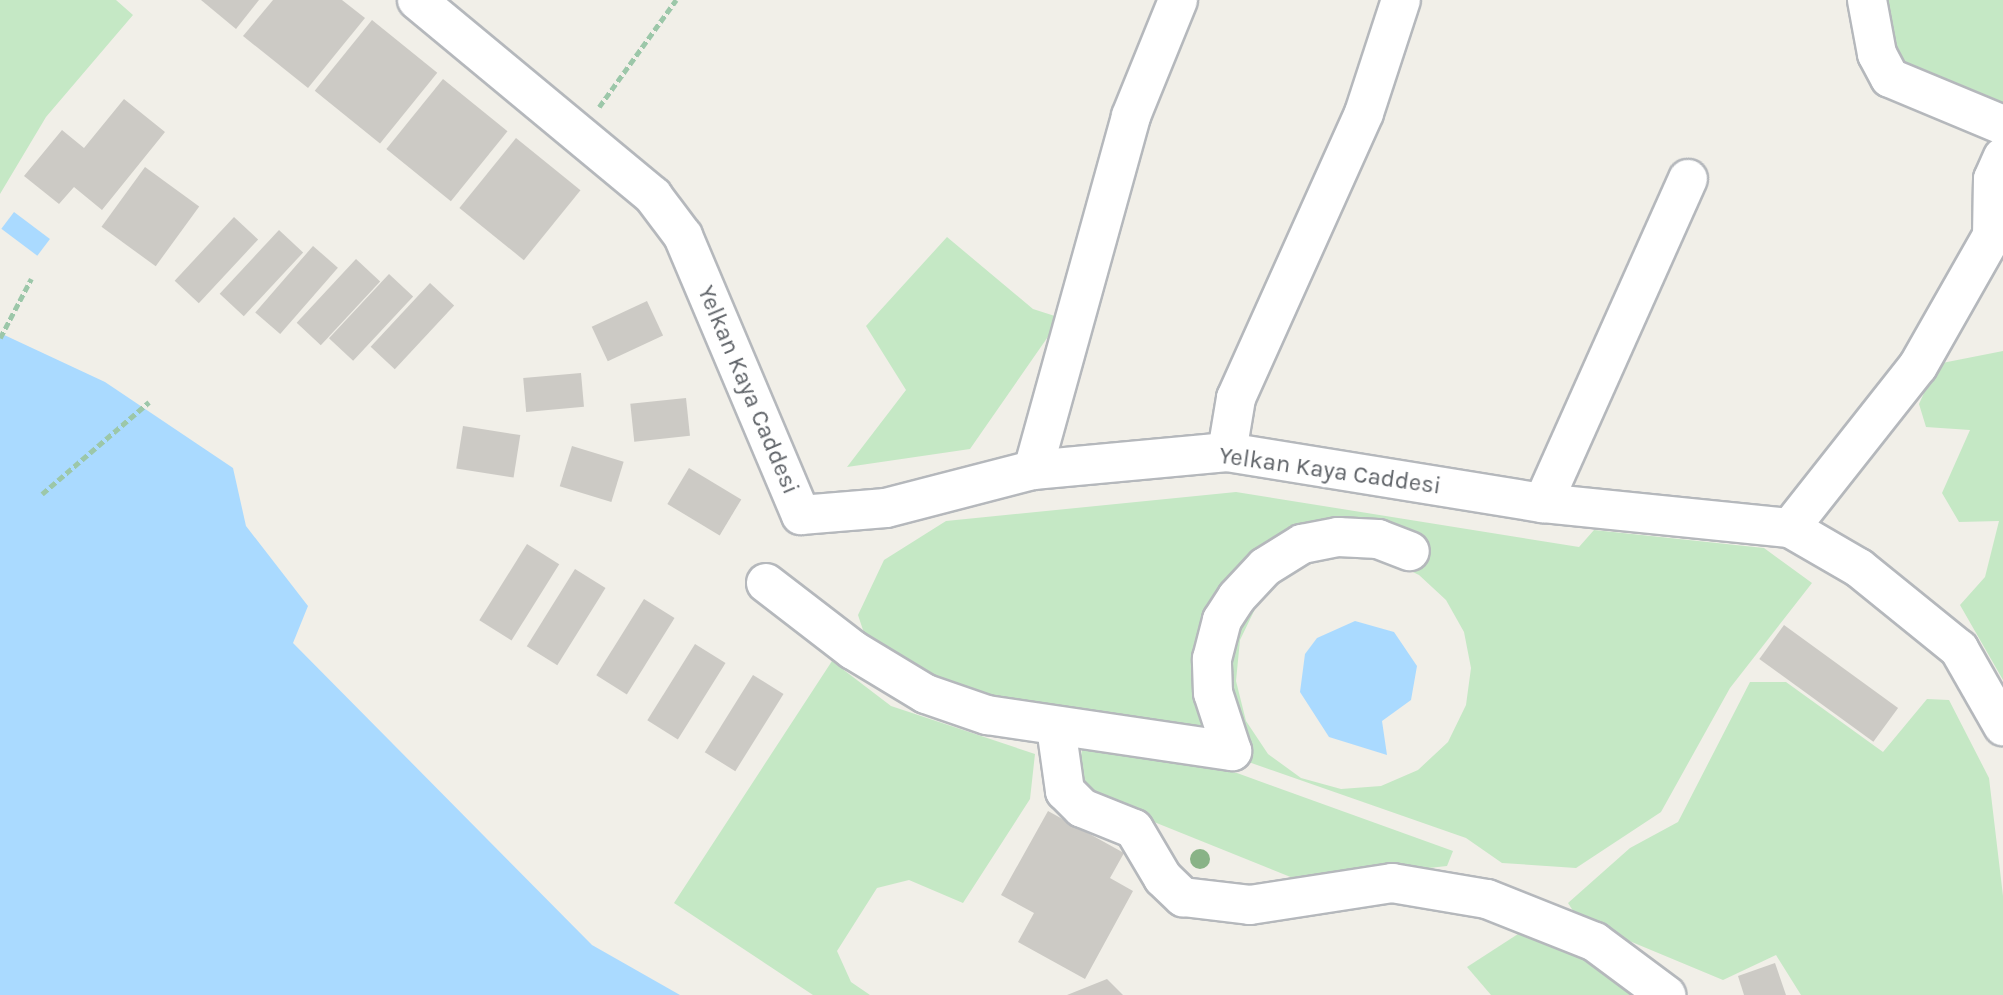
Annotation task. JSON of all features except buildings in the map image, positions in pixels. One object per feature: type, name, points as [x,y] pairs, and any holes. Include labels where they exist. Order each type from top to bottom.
[{"type":"street","name":"Yelkan Kaya Caddesi","points":[[417,0],[653,196],[683,236],[801,515],[886,508],[1033,470],[1227,452],[1543,503],[1790,528]]},
{"type":"street","points":[[1033,470],[1131,116],[1178,0]]},
{"type":"street","points":[[1227,452],[1236,398],[1364,113],[1401,0]]},
{"type":"street","points":[[1867,0],[1877,54],[1890,78],[2003,125]]},
{"type":"street","points":[[2003,157],[1993,179],[1992,236],[1919,366],[1790,528],[1859,568],[1959,649],[2003,726]]},
{"type":"street","points":[[1543,503],[1688,179]]},
{"type":"street","points":[[766,583],[853,650],[926,694],[987,715],[1231,751],[1213,693],[1212,659],[1222,620],[1237,597],[1265,567],[1302,544],[1338,537],[1378,539],[1410,551]]},
{"type":"street","points":[[1056,727],[1065,791],[1082,808],[1133,829],[1163,878],[1183,897],[1250,905],[1392,883],[1487,899],[1595,943],[1666,995]]},
{"type":"path","points":[[582,135],[636,48],[676,0]]},
{"type":"path","points":[[0,338],[31,279]]},
{"type":"path","points":[[42,494],[149,402]]},
{"type":"green space","points":[[0,0],[116,0],[133,15],[46,117],[0,194]]},
{"type":"green space","points":[[1883,0],[2003,0],[2003,113],[1903,67],[1891,48]]},
{"type":"green space","points":[[947,237],[1033,309],[1061,318],[970,449],[847,467],[906,390],[866,326]]},
{"type":"green space","points":[[2003,351],[2003,680],[1960,605],[1985,577],[1999,521],[1959,522],[1942,493],[1970,430],[1926,427],[1919,404],[1937,364]]},
{"type":"green space","points":[[1236,492],[1579,547],[1594,530],[1764,548],[1812,583],[1730,688],[1661,812],[1576,868],[1502,863],[1466,838],[1197,744],[987,708],[867,642],[858,615],[884,560],[946,521]],"holes":[[[1349,555],[1386,559],[1419,575],[1446,600],[1464,632],[1471,668],[1466,705],[1448,742],[1418,770],[1381,786],[1341,789],[1301,778],[1268,754],[1246,721],[1236,681],[1240,640],[1256,607],[1280,580],[1313,562]]]},
{"type":"green space","points":[[832,661],[891,706],[1035,754],[1030,799],[963,903],[909,880],[877,888],[837,951],[851,982],[870,995],[813,995],[674,903]]},
{"type":"green space","points":[[1750,682],[1786,682],[1883,752],[1927,699],[1949,700],[1989,778],[2003,896],[2003,995],[1801,995],[1776,955],[1723,980],[1579,920],[1568,903],[1630,848],[1678,822]]},
{"type":"green space","points":[[1083,746],[1237,773],[1453,851],[1447,866],[1303,882],[1092,797],[1077,773]]},
{"type":"green space","points":[[1518,934],[1576,952],[1652,995],[1491,995],[1467,967]]},
{"type":"water","points":[[14,212],[50,239],[37,256],[1,229]]},
{"type":"water","points":[[0,333],[105,382],[233,468],[246,526],[308,606],[293,643],[592,945],[680,995],[0,995]]},
{"type":"water","points":[[1355,621],[1394,632],[1417,666],[1411,700],[1382,721],[1387,755],[1329,737],[1300,692],[1305,654],[1317,638]]}]
